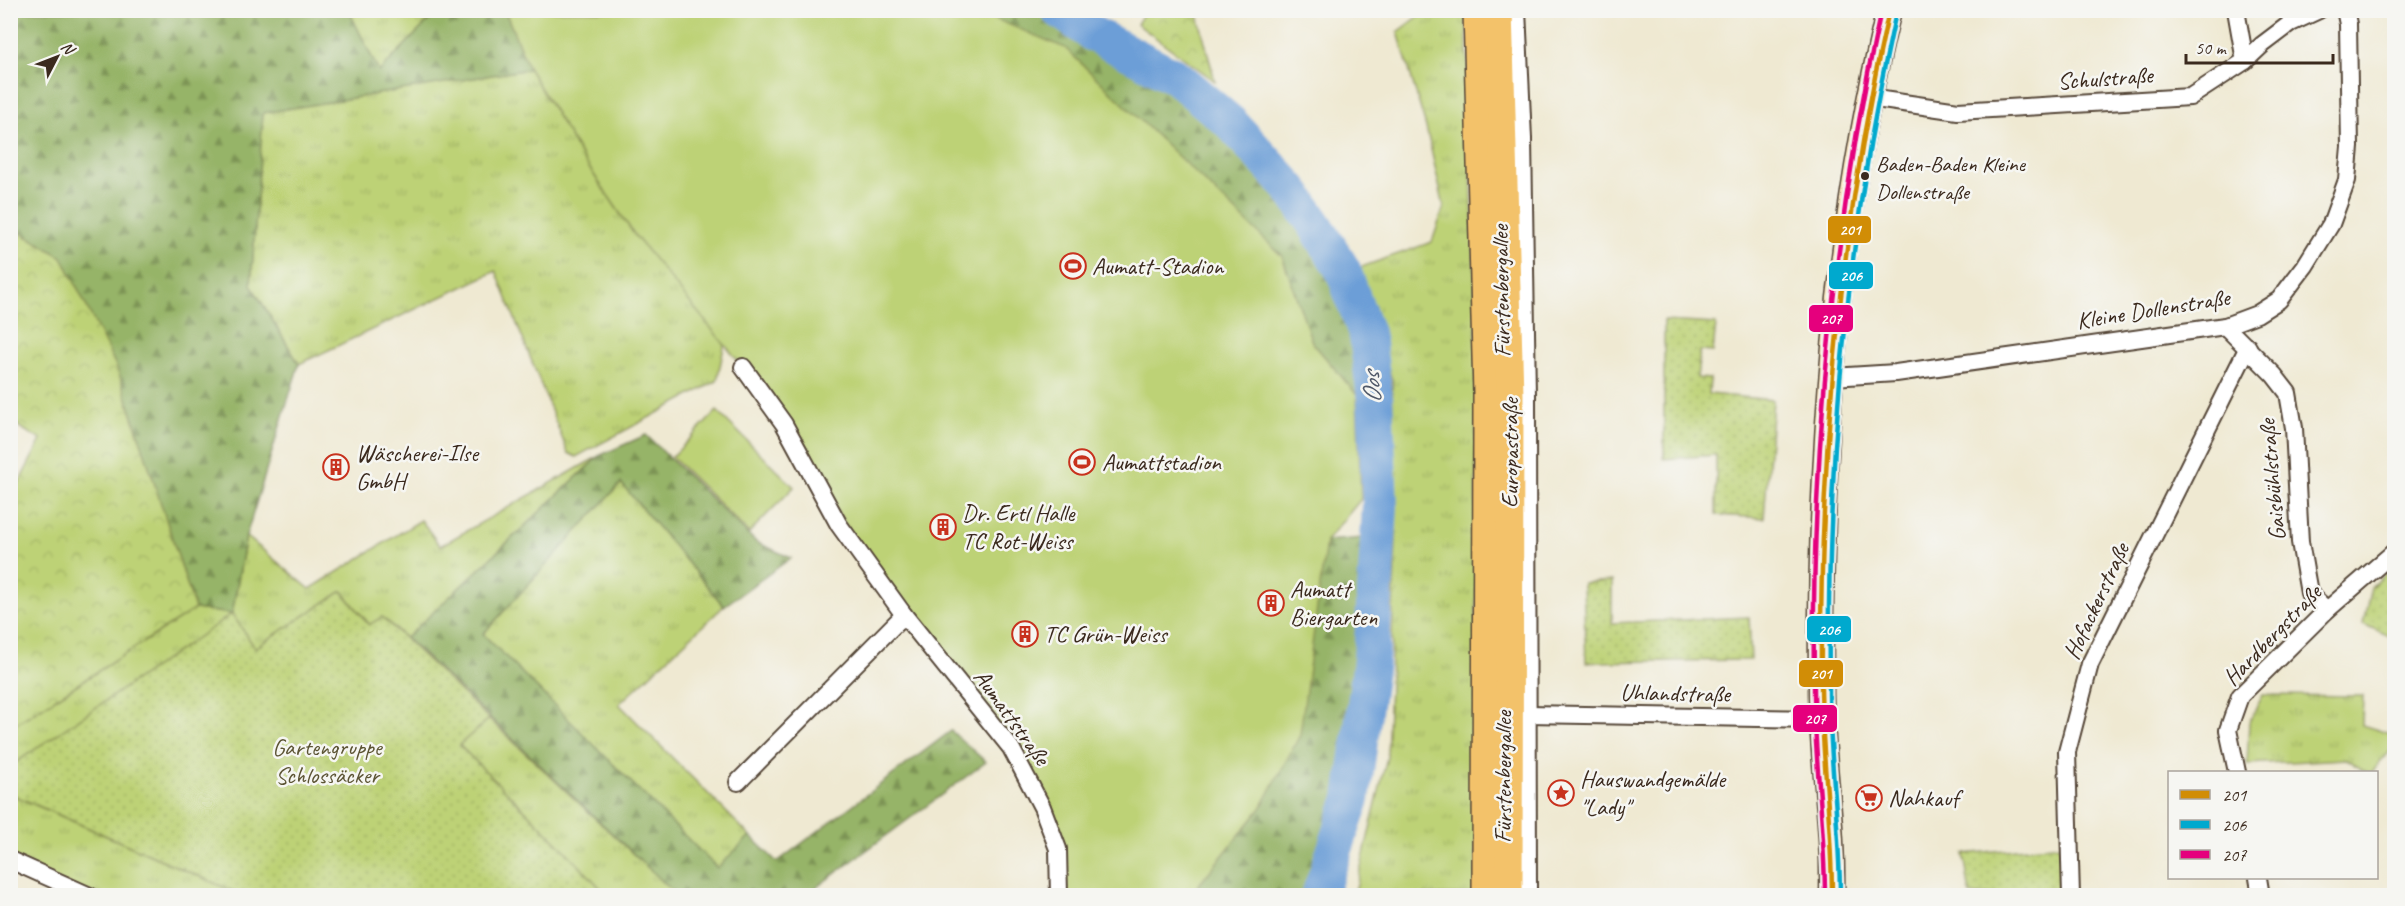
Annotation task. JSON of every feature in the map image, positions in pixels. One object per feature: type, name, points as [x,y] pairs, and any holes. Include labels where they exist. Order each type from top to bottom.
[{"type":"main road","name":"Europastraße","points":[[1477,10],[1487,394],[1486,896]]},
{"type":"main road","name":"Europastraße","points":[[1499,10],[1510,395],[1509,896]]},
{"type":"street","name":"Fürstenbergallee","points":[[1517,10],[1523,139],[1528,896]]},
{"type":"street","points":[[1832,896],[1834,846],[1821,719],[1821,568],[1832,377],[1853,180],[1889,10]]},
{"type":"street","points":[[2236,10],[2245,61]]},
{"type":"street","name":"Schulstraße","points":[[1869,98],[1958,111],[2190,97],[2245,61],[2291,23],[2319,10]]},
{"type":"street","name":"Kleine Dollenstraße","points":[[1832,377],[1896,373],[2224,326],[2257,314],[2279,300],[2305,266],[2331,224],[2347,180],[2350,147],[2348,24],[2345,10]]},
{"type":"street","name":"Gaisbühlstraße","points":[[2224,326],[2248,347],[2288,393],[2294,428],[2300,542],[2309,593],[2327,610]]},
{"type":"street","name":"Hofackerstraße","points":[[2071,896],[2067,752],[2090,664],[2248,347]]},
{"type":"street","name":"Aumattstraße","points":[[743,367],[784,424],[839,525],[904,615],[1011,748],[1042,807],[1058,849],[1059,896]]},
{"type":"street","name":"Hardbergstraße","points":[[2236,771],[2228,730],[2240,696],[2327,610],[2394,552]]},
{"type":"street","points":[[738,782],[904,615]]},
{"type":"street","name":"Uhlandstraße","points":[[1527,714],[1821,719]]},
{"type":"street","points":[[10,860],[90,896]]},
{"type":"street","points":[[2258,879],[2261,896]]},
{"type":"green space","points":[[1154,10],[1197,11],[1215,81],[1137,24],[1143,14]]},
{"type":"green space","points":[[11,11],[349,11],[379,72],[438,11],[505,11],[529,69],[263,113],[251,285],[299,364],[246,536],[232,614],[195,609],[117,368],[62,257],[11,227]]},
{"type":"green space","points":[[349,11],[438,11],[379,72]]},
{"type":"green space","name":"Aumattstadion","points":[[505,11],[976,11],[1065,48],[1282,256],[1312,342],[1357,395],[1361,499],[1326,541],[1300,735],[1261,808],[1192,893],[1185,896],[1061,895],[1058,849],[1027,776],[904,615],[743,367],[636,237],[584,160],[529,69]]},
{"type":"green space","points":[[976,11],[1038,11],[1167,86],[1216,122],[1271,179],[1329,260],[1356,338],[1357,395],[1312,342],[1282,255]]},
{"type":"green space","points":[[1426,11],[1466,11],[1476,324],[1476,895],[1364,896],[1355,892],[1387,757],[1396,540],[1392,380],[1356,269],[1432,242],[1444,207],[1426,127],[1398,32]]},
{"type":"green space","points":[[529,69],[584,160],[636,237],[725,342],[717,381],[576,457],[568,453],[496,271],[299,364],[251,285],[263,112]]},
{"type":"green space","points":[[11,227],[62,257],[117,368],[195,609],[11,727],[11,498],[41,440],[11,422]]},
{"type":"green space","points":[[1664,321],[1716,324],[1713,352],[1700,351],[1697,378],[1710,379],[1709,394],[1773,400],[1764,518],[1716,515],[1716,455],[1664,459]]},
{"type":"green space","points":[[717,411],[794,487],[749,533],[672,457]]},
{"type":"green space","points":[[646,435],[756,542],[791,558],[724,606],[621,483],[483,634],[717,868],[750,836],[777,862],[951,731],[986,762],[806,895],[677,895],[406,638],[599,456]]},
{"type":"green space","points":[[599,456],[406,638],[382,617],[370,625],[342,591],[255,648],[232,614],[246,536],[310,589],[421,520],[440,546]]},
{"type":"green space","points":[[621,483],[724,606],[619,704],[750,836],[717,869],[483,634]]},
{"type":"green space","points":[[1363,538],[1364,668],[1342,799],[1310,895],[1194,896],[1192,893],[1261,808],[1326,541]]},
{"type":"green space","points":[[2394,565],[2394,638],[2363,624],[2371,587]]},
{"type":"green space","points":[[1612,581],[1612,623],[1749,617],[1751,660],[1586,662],[1583,583]]},
{"type":"green space","name":"Gartengruppe Schlossäcker","points":[[342,591],[369,625],[382,617],[489,719],[459,745],[607,895],[242,895],[11,794],[11,766],[232,614],[255,648]]},
{"type":"green space","points":[[195,609],[232,614],[11,766],[11,727]]},
{"type":"green space","points":[[2263,695],[2363,696],[2362,725],[2394,735],[2394,747],[2373,771],[2364,771],[2346,759],[2247,764],[2249,722]]},
{"type":"green space","points":[[489,719],[677,895],[607,895],[459,745]]},
{"type":"green space","points":[[10,794],[242,895],[90,895],[11,860]]},
{"type":"green space","points":[[2060,845],[2063,895],[1970,895],[1964,854]]},
{"type":"waterway","name":"Oos","points":[[1059,10],[1093,34],[1176,77],[1231,123],[1291,189],[1316,226],[1343,270],[1367,336],[1375,398],[1380,505],[1371,661],[1352,799],[1319,896]]},
{"type":"transit line","name":"207","points":[[1825,896],[1814,687],[1816,516],[1821,431],[1837,262],[1849,178],[1881,10]]},
{"type":"transit line","name":"201","points":[[1832,896],[1821,687],[1821,602],[1828,431],[1845,262],[1857,178],[1889,10]]},
{"type":"transit line","name":"206","points":[[1840,896],[1829,687],[1831,517],[1836,432],[1852,263],[1864,179],[1896,12]]},
{"type":"place","name":"Baden-Baden Kleine Dollenstraße","points":[[1865,176]]},
{"type":"place","name":"Aumatt-Stadion","points":[[1073,266]]},
{"type":"place","name":"Aumattstadion","points":[[1082,462]]},
{"type":"place","name":"Wäscherei-Ilse GmbH","points":[[336,467]]},
{"type":"place","name":"Dr. Ertl Halle TC Rot-Weiss","points":[[943,527]]},
{"type":"place","name":"Aumatt Biergarten","points":[[1271,603]]},
{"type":"place","name":"TC Grün-Weiss","points":[[1025,634]]},
{"type":"place","name":"Hauswandgemälde \"Lady\"","points":[[1561,793]]},
{"type":"place","name":"Nahkauf","points":[[1869,798]]}]
